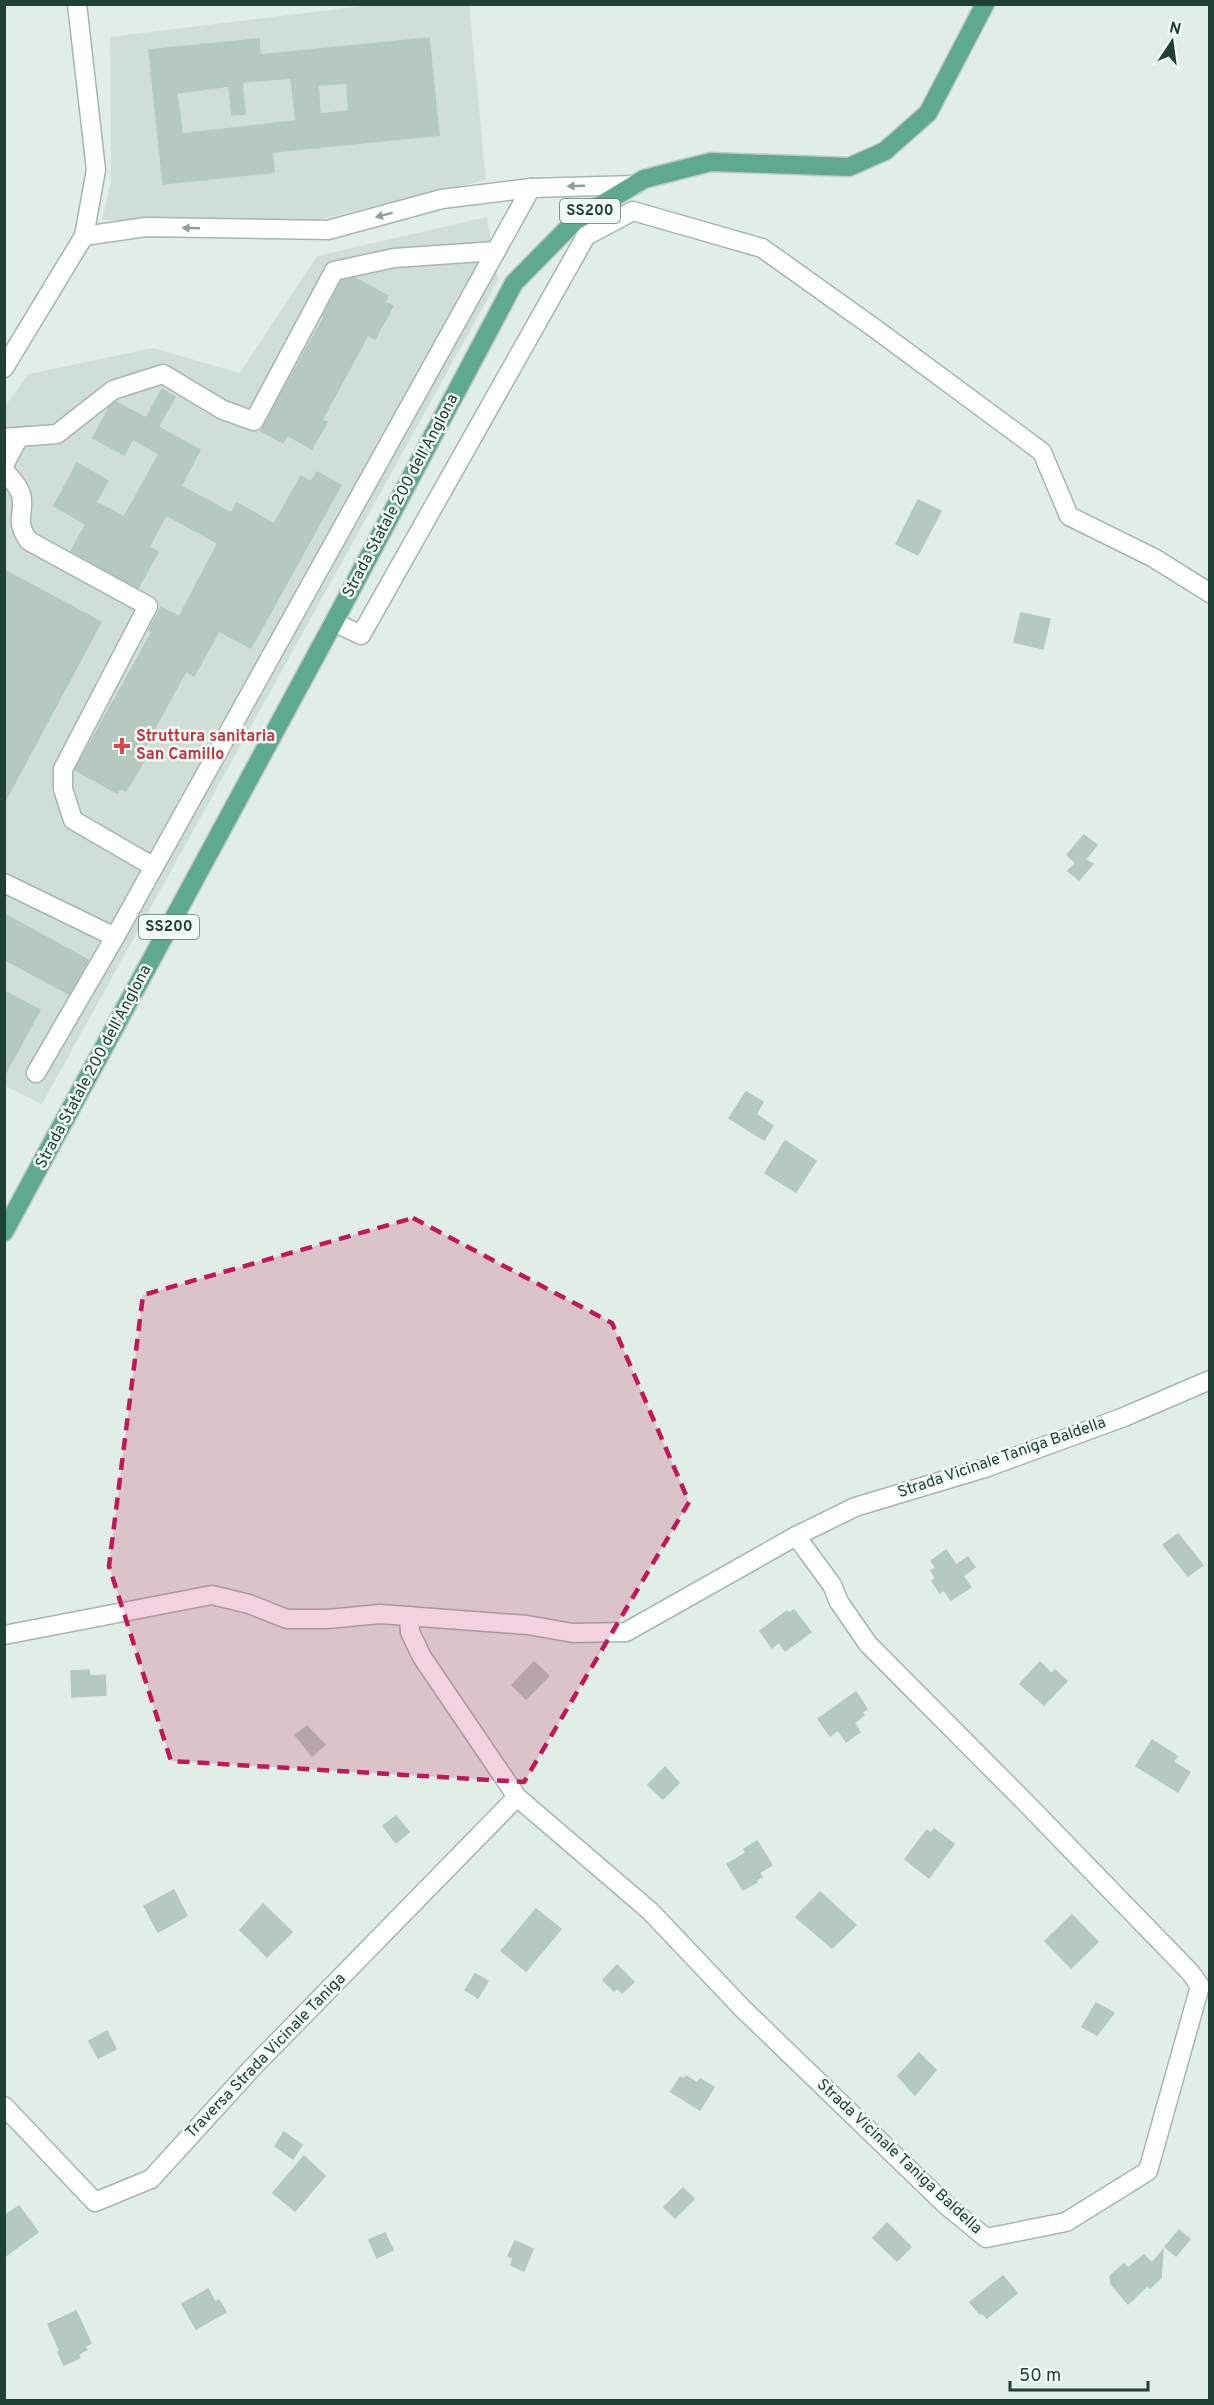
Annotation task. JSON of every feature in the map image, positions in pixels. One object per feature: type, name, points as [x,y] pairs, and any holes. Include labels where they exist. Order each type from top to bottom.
[{"type":"main road","name":"Strada Statale 200 dell'Anglona","points":[[4,1232],[334,622],[514,283],[576,220],[644,179],[711,162],[849,167],[885,151],[928,113],[986,4]]},
{"type":"street","points":[[4,368],[84,236],[96,170],[77,4]]},
{"type":"street","points":[[84,236],[146,227],[328,230],[442,199],[531,188],[635,185]]},
{"type":"street","points":[[36,1073],[115,937],[531,188]]},
{"type":"street","points":[[334,622],[361,635],[586,236],[633,211],[762,248],[1042,452],[1070,516],[1154,558],[1209,593]]},
{"type":"street","points":[[4,465],[12,437],[57,434],[113,390],[163,374],[223,410],[254,421],[334,271],[394,258],[496,251]]},
{"type":"street","points":[[4,470],[17,486],[22,498],[21,531],[29,541],[148,606],[63,769],[63,789],[74,820],[154,867]]},
{"type":"street","points":[[4,883],[115,937]]},
{"type":"street","name":"Strada Vicinale Taniga Baldella","points":[[4,1635],[212,1595],[249,1604],[287,1619],[328,1619],[380,1614],[527,1625],[573,1633],[626,1632],[796,1536],[855,1507],[985,1468],[1124,1417],[1209,1380]]},
{"type":"street","name":"Strada Vicinale Taniga Baldella","points":[[409,1616],[410,1632],[422,1657],[517,1797],[650,1911],[743,2009],[946,2205],[986,2238],[1066,2222],[1148,2171],[1200,1986],[1190,1972],[1025,1802],[868,1644],[839,1602],[832,1585],[796,1536]]},
{"type":"street","name":"Traversa Strada Vicinale Taniga","points":[[4,2106],[95,2202],[150,2179],[252,2068],[517,1797]]},
{"type":"highlighted area","points":[[413,1218],[612,1323],[689,1502],[524,1782],[171,1761],[109,1566],[143,1295]]},
{"type":"shaded area","points":[[371,5],[469,5],[486,180],[313,221],[102,220],[111,181],[110,37]]},
{"type":"shaded area","name":"Struttura sanitaria San Camillo","points":[[487,217],[498,280],[42,1104],[5,1086],[4,407],[29,374],[153,348],[240,373],[317,256]]},
{"type":"building","points":[[429,38],[439,135],[272,152],[274,172],[163,184],[149,50],[259,39],[260,55]],"holes":[[[291,78],[296,121],[182,134],[177,93],[229,86],[232,115],[245,114],[242,82]],[[347,83],[349,111],[320,114],[318,85]]]},
{"type":"building","points":[[355,278],[388,296],[385,302],[393,306],[375,339],[368,335],[322,420],[327,422],[312,449],[287,435],[283,443],[261,431],[324,317],[341,281]]},
{"type":"building","points":[[162,389],[175,397],[158,427],[200,450],[181,486],[231,513],[237,503],[274,524],[301,476],[311,482],[317,472],[341,485],[251,648],[219,631],[194,676],[186,671],[140,755],[145,759],[126,791],[120,788],[117,793],[75,770],[152,632],[149,630],[161,607],[179,617],[218,543],[166,515],[149,547],[158,552],[138,588],[71,551],[86,524],[54,506],[77,463],[108,481],[96,502],[124,517],[159,454],[133,439],[124,455],[93,438],[110,406],[116,402],[146,418]]},
{"type":"building","points":[[918,500],[941,511],[918,555],[896,544]]},
{"type":"building","points":[[4,570],[101,622],[4,803]]},
{"type":"building","points":[[1021,613],[1050,619],[1043,649],[1014,642]]},
{"type":"building","points":[[1084,835],[1097,845],[1085,860],[1093,864],[1079,880],[1068,871],[1076,863],[1067,855]]},
{"type":"building","points":[[4,914],[88,960],[69,994],[4,959]]},
{"type":"building","points":[[4,991],[40,1010],[4,1076]]},
{"type":"building","points":[[746,1092],[763,1102],[756,1114],[773,1126],[764,1140],[729,1118]]},
{"type":"building","points":[[785,1141],[816,1161],[796,1192],[765,1173]]},
{"type":"building","points":[[1178,1534],[1203,1565],[1188,1576],[1163,1545]]},
{"type":"building","points":[[946,1550],[956,1565],[968,1557],[975,1567],[963,1576],[971,1587],[951,1600],[944,1590],[940,1593],[932,1581],[936,1578],[931,1571],[936,1568],[931,1561]]},
{"type":"building","points":[[794,1610],[811,1632],[785,1651],[779,1642],[772,1648],[760,1631],[787,1611],[789,1613]]},
{"type":"building","points":[[534,1662],[549,1676],[526,1699],[512,1685]]},
{"type":"building","points":[[1040,1662],[1052,1674],[1055,1670],[1067,1681],[1044,1705],[1020,1684]]},
{"type":"building","points":[[89,1670],[90,1676],[105,1675],[106,1695],[72,1697],[71,1671]]},
{"type":"building","points":[[856,1692],[867,1709],[862,1712],[864,1715],[854,1723],[860,1732],[846,1742],[838,1730],[830,1736],[818,1719]]},
{"type":"building","points":[[307,1726],[325,1745],[312,1756],[295,1735]]},
{"type":"building","points":[[1152,1740],[1177,1756],[1173,1762],[1190,1772],[1178,1792],[1136,1766]]},
{"type":"building","points":[[665,1767],[679,1783],[663,1799],[648,1785]]},
{"type":"building","points":[[396,1816],[409,1832],[396,1843],[383,1826]]},
{"type":"building","points":[[934,1829],[954,1844],[929,1878],[905,1859],[927,1830],[931,1833]]},
{"type":"building","points":[[757,1841],[772,1865],[759,1873],[762,1877],[756,1880],[757,1882],[743,1890],[727,1864],[746,1853],[744,1849]]},
{"type":"building","points":[[174,1890],[187,1916],[158,1932],[144,1906]]},
{"type":"building","points":[[820,1892],[856,1925],[832,1948],[796,1917]]},
{"type":"building","points":[[263,1904],[292,1932],[267,1957],[240,1930]]},
{"type":"building","points":[[536,1909],[561,1929],[526,1971],[501,1951]]},
{"type":"building","points":[[1072,1915],[1098,1942],[1071,1968],[1045,1941]]},
{"type":"building","points":[[617,1965],[634,1982],[622,1993],[617,1988],[614,1991],[603,1980]]},
{"type":"building","points":[[475,1974],[488,1981],[478,1998],[465,1990]]},
{"type":"building","points":[[1096,2003],[1114,2013],[1097,2035],[1082,2027]]},
{"type":"building","points":[[107,2031],[116,2049],[98,2058],[89,2041]]},
{"type":"building","points":[[919,2053],[936,2070],[915,2095],[898,2076]]},
{"type":"building","points":[[686,2076],[697,2083],[700,2079],[714,2087],[700,2110],[671,2092],[680,2077],[684,2079]]},
{"type":"building","points":[[284,2132],[302,2145],[293,2159],[275,2146]]},
{"type":"building","points":[[304,2156],[325,2176],[295,2211],[273,2193]]},
{"type":"building","points":[[683,2188],[694,2199],[675,2218],[664,2207]]},
{"type":"building","points":[[19,2206],[38,2232],[4,2257],[4,2216]]},
{"type":"building","points":[[887,2223],[911,2247],[897,2261],[873,2238]]},
{"type":"building","points":[[1179,2230],[1190,2239],[1176,2256],[1165,2247]]},
{"type":"building","points":[[385,2233],[393,2250],[377,2258],[369,2240]]},
{"type":"building","points":[[515,2241],[533,2249],[524,2271],[511,2265],[513,2258],[508,2256]]},
{"type":"building","points":[[1163,2250],[1161,2278],[1150,2288],[1147,2286],[1128,2304],[1111,2284],[1110,2276],[1124,2264],[1128,2268],[1144,2255],[1152,2263]]},
{"type":"building","points":[[1003,2276],[1017,2293],[987,2318],[982,2313],[980,2314],[970,2302]]},
{"type":"building","points":[[208,2289],[215,2302],[219,2300],[226,2312],[196,2329],[182,2304]]},
{"type":"building","points":[[76,2311],[91,2343],[85,2346],[87,2350],[78,2354],[80,2358],[64,2365],[48,2324]]},
{"type":"place","name":"Struttura sanitaria San Camillo","points":[[122,746]]}]
